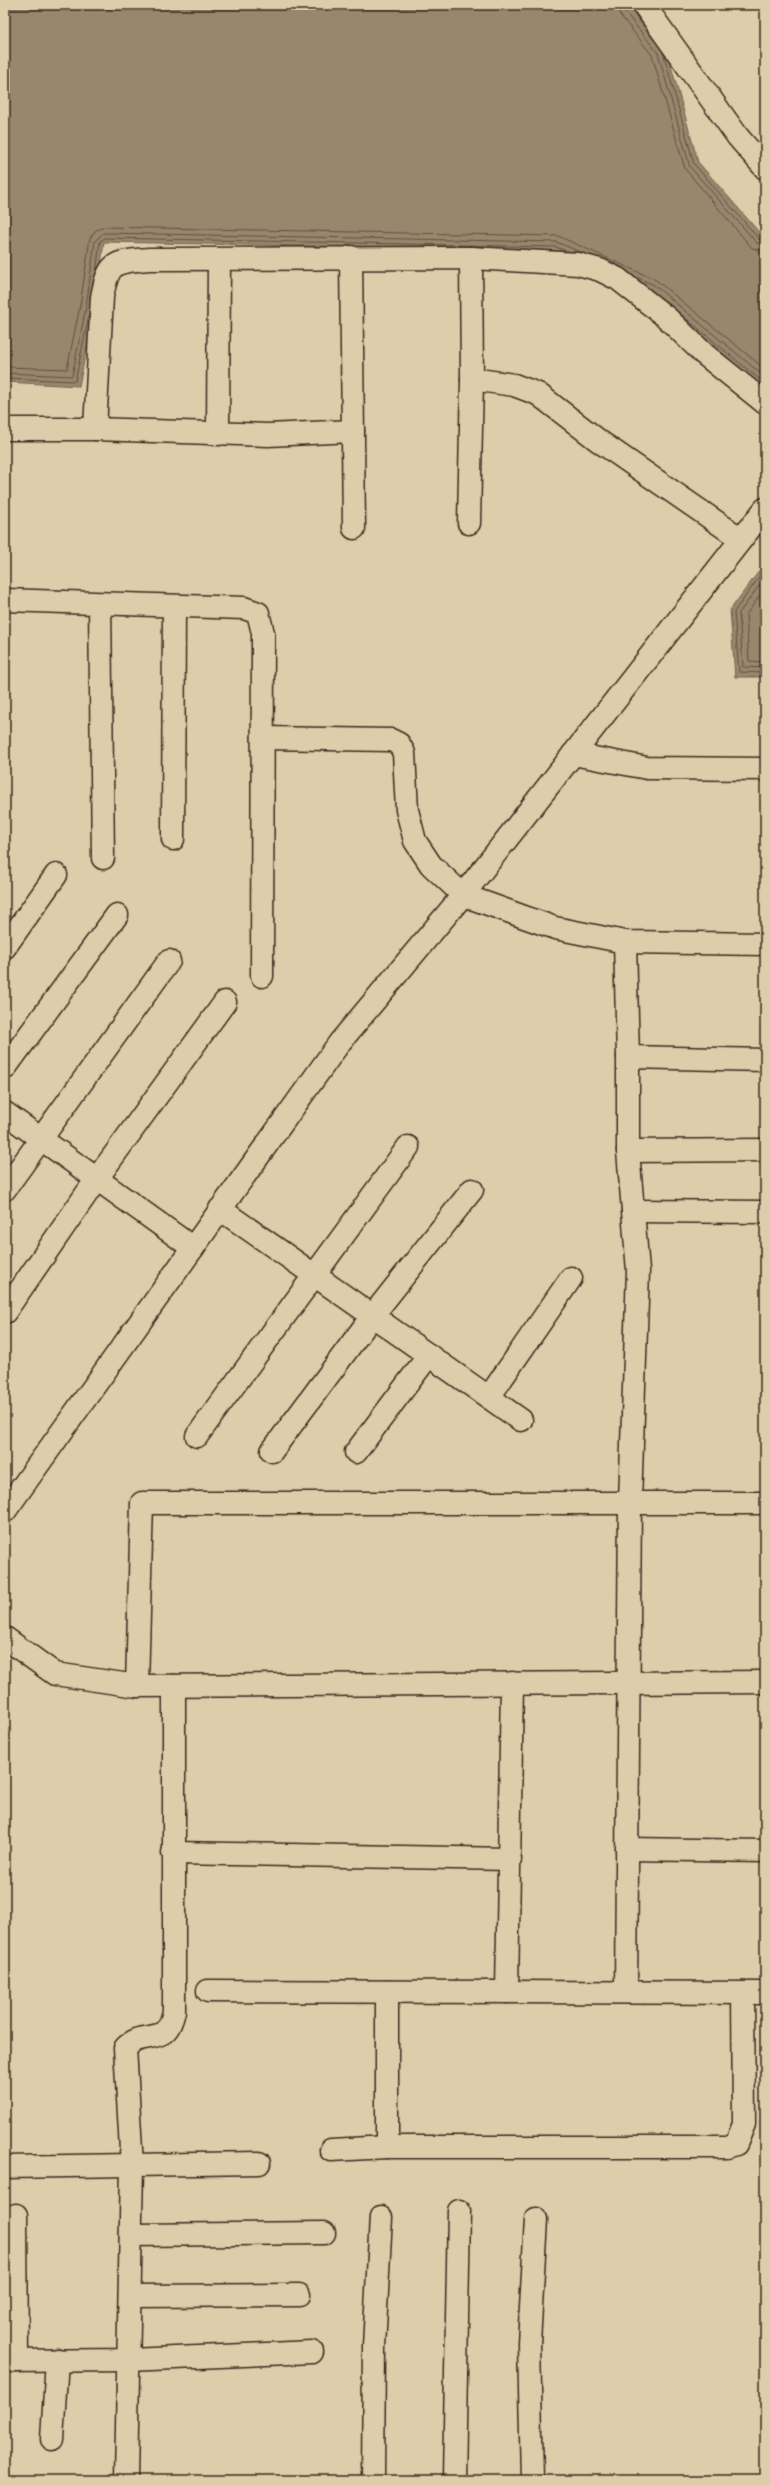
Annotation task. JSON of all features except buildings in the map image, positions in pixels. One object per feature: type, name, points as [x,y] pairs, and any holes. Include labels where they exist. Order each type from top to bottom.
[{"type":"street","points":[[644,5],[738,137],[765,168]]},
{"type":"street","points":[[351,257],[354,528]]},
{"type":"street","points":[[95,429],[102,297],[110,269],[126,261],[149,258],[219,260],[351,257],[471,258],[578,264],[600,270],[618,279],[666,317],[704,354],[765,403]]},
{"type":"street","points":[[469,523],[472,379],[471,258]]},
{"type":"street","points":[[218,434],[219,260]]},
{"type":"street","points":[[472,379],[514,385],[538,394],[599,441],[741,539]]},
{"type":"street","points":[[5,429],[95,429],[268,435],[353,431]]},
{"type":"street","points":[[5,1511],[340,1042],[463,895],[765,509]]},
{"type":"street","points":[[5,600],[174,607],[244,608],[258,613],[263,633],[262,976]]},
{"type":"street","points":[[100,604],[103,858]]},
{"type":"street","points":[[173,839],[174,607]]},
{"type":"street","points":[[263,738],[391,740],[399,744],[404,753],[407,810],[415,842],[431,865],[463,895],[555,928],[625,942],[765,944]]},
{"type":"street","points":[[573,754],[648,768],[765,769]]},
{"type":"street","points":[[5,947],[56,875]]},
{"type":"street","points":[[5,1068],[117,915]]},
{"type":"street","points":[[625,942],[628,1057],[628,1151],[638,1271],[630,1502],[626,1992]]},
{"type":"street","points":[[5,1189],[169,961]]},
{"type":"street","points":[[5,1312],[96,1180],[225,1002]]},
{"type":"street","points":[[628,1057],[765,1060]]},
{"type":"street","points":[[5,1113],[40,1140],[192,1248]]},
{"type":"street","points":[[197,1436],[316,1276],[408,1147]]},
{"type":"street","points":[[628,1151],[765,1150]]},
{"type":"street","points":[[272,1451],[373,1315],[472,1190]]},
{"type":"street","points":[[220,1209],[521,1420]]},
{"type":"street","points":[[633,1211],[765,1212]]},
{"type":"street","points":[[489,1397],[571,1278]]},
{"type":"street","points":[[356,1452],[429,1355]]},
{"type":"street","points":[[137,1686],[142,1503],[765,1503]]},
{"type":"street","points":[[5,1638],[55,1674],[137,1686],[765,1682]]},
{"type":"street","points":[[507,1992],[512,1683]]},
{"type":"street","points":[[126,2480],[132,2166],[125,2048],[133,2040],[158,2036],[171,2026],[174,2011],[174,1686]]},
{"type":"street","points":[[627,1849],[765,1851]]},
{"type":"street","points":[[173,1853],[510,1859]]},
{"type":"street","points":[[208,1991],[765,1993]]},
{"type":"street","points":[[387,1992],[387,2147]]},
{"type":"street","points":[[331,2150],[387,2147],[728,2147],[736,2144],[744,2124],[743,1992]]},
{"type":"street","points":[[5,2167],[259,2163]]},
{"type":"street","points":[[454,2480],[459,2211]]},
{"type":"street","points":[[16,2215],[11,2361],[129,2360],[312,2352]]},
{"type":"street","points":[[373,2480],[374,2347],[381,2217]]},
{"type":"street","points":[[532,2480],[529,2343],[536,2219]]},
{"type":"street","points":[[131,2235],[324,2233]]},
{"type":"street","points":[[130,2296],[299,2295]]},
{"type":"street","points":[[52,2439],[57,2360]]},
{"type":"water","points":[[5,5],[631,5],[666,48],[698,162],[765,239],[765,389],[648,293],[556,251],[104,242],[95,308],[79,386],[5,382]]},
{"type":"water","points":[[765,563],[765,677],[735,677],[730,610]]}]
